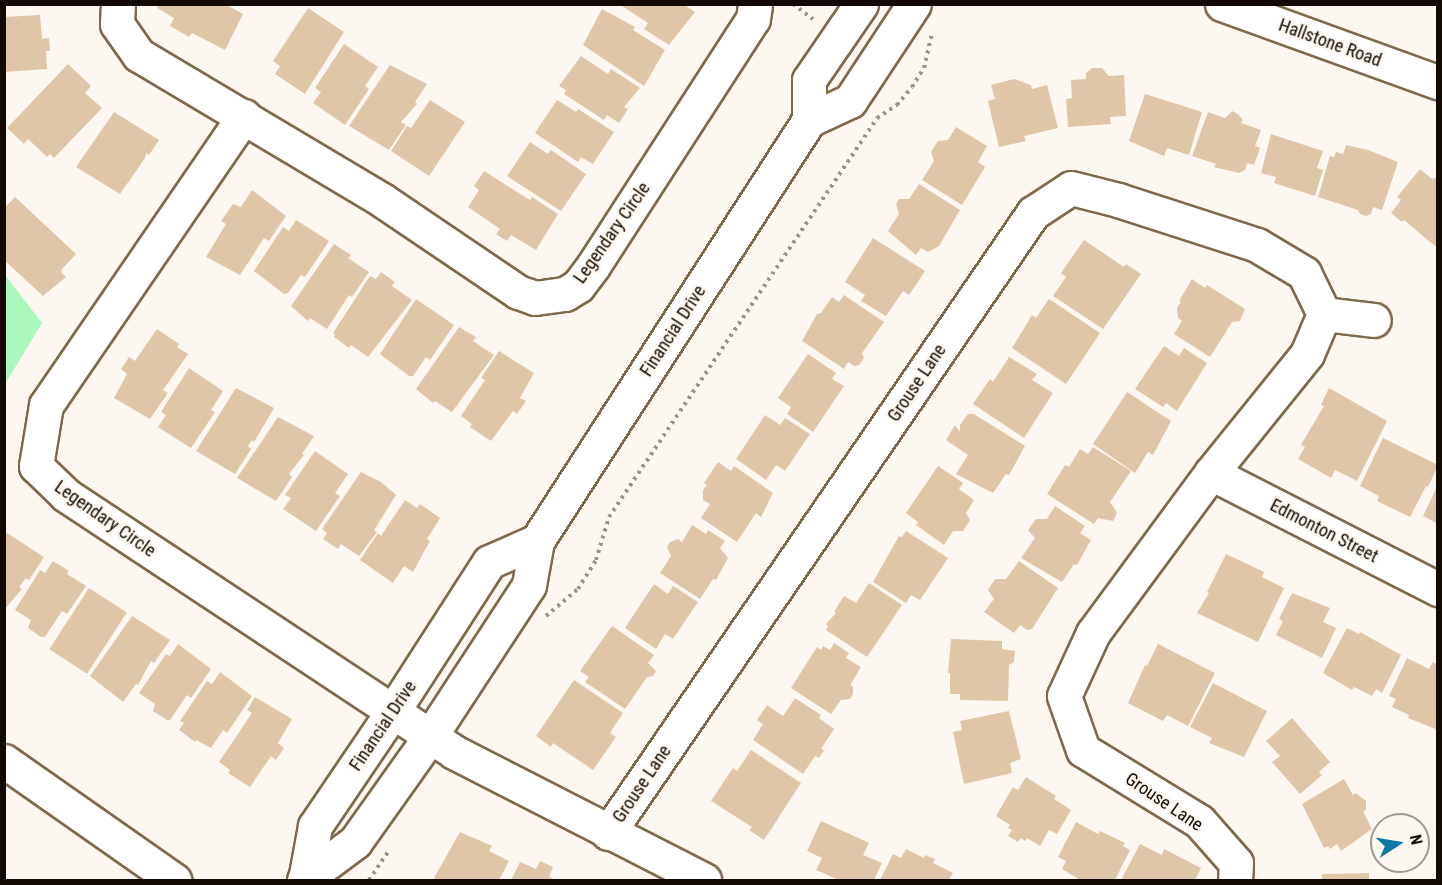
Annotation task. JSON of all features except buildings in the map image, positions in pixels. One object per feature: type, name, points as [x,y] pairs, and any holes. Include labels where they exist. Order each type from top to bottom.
[{"type":"street","name":"Legendary Circle","points":[[118,4],[117,24],[140,55],[382,200],[518,292],[535,297],[565,294],[578,286],[753,19],[755,4]]},
{"type":"street","points":[[861,4],[809,80],[809,120],[850,100],[924,16]]},
{"type":"street","name":"Hallstone Road","points":[[1222,4],[1437,82]]},
{"type":"street","name":"Legendary Circle","points":[[243,116],[46,405],[36,466],[66,495],[430,735]]},
{"type":"street","name":"Financial Drive","points":[[304,880],[356,842],[430,735],[529,585],[537,541],[809,120]]},
{"type":"street","name":"Grouse Lane","points":[[608,833],[1033,213],[1071,188],[1118,200],[1257,246],[1304,273],[1324,314],[1307,354],[1211,473],[1093,633],[1064,696],[1083,750],[1199,821],[1236,862],[1235,880]]},
{"type":"street","points":[[1324,314],[1374,321]]},
{"type":"street","name":"Edmonton Street","points":[[1211,473],[1437,589]]},
{"type":"street","name":"Financial Drive","points":[[304,880],[315,826],[393,711],[489,562],[537,541]]},
{"type":"street","name":"Grouse Lane","points":[[430,735],[454,752],[608,833],[704,880]]},
{"type":"street","points":[[4,761],[174,880]]},
{"type":"path","points":[[793,4],[813,20]]},
{"type":"path","points":[[539,626],[546,616],[578,589],[596,560],[609,517],[877,118],[897,105],[924,68],[924,16]]},
{"type":"green space","points":[[5,275],[42,323],[5,384]]}]
